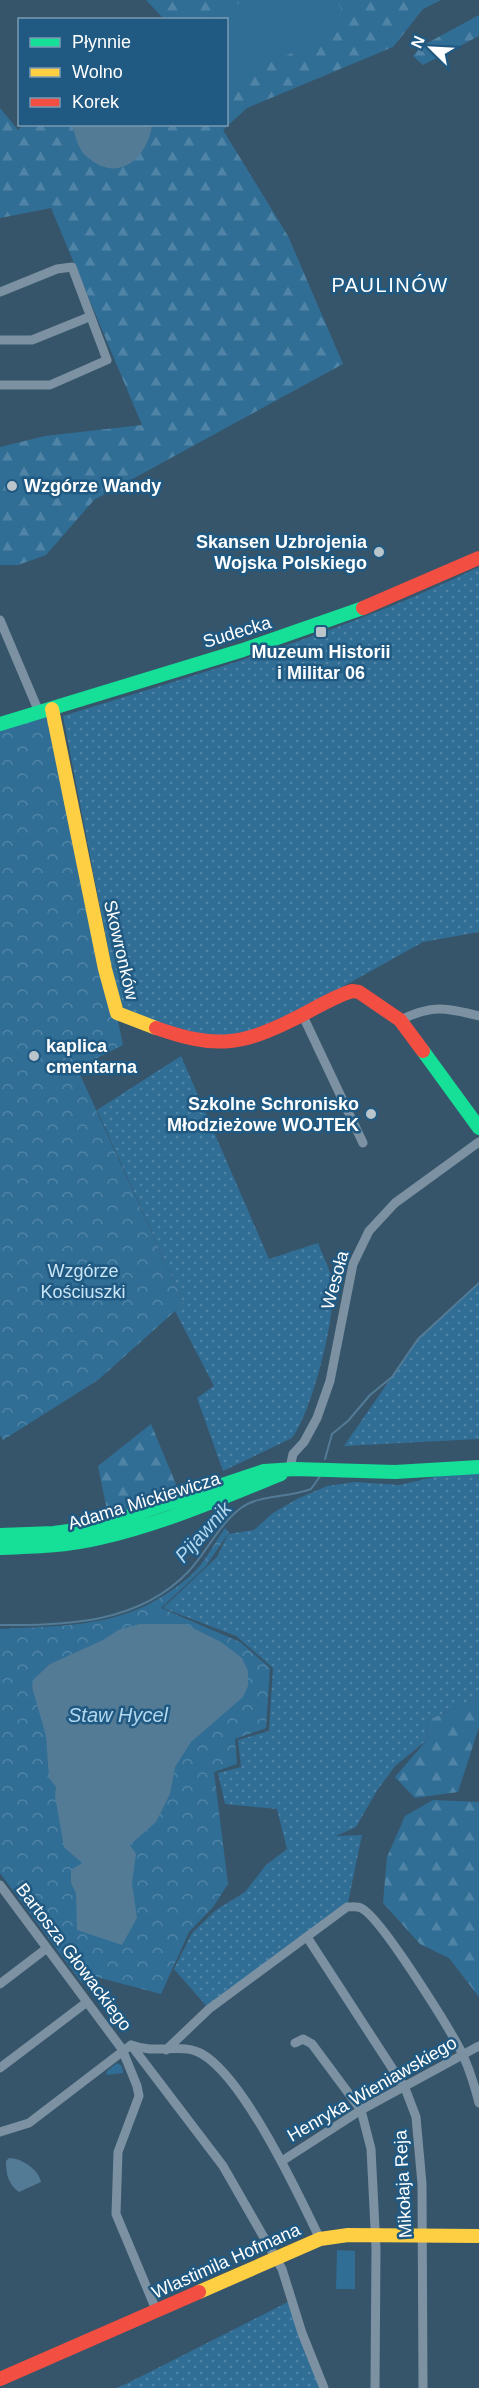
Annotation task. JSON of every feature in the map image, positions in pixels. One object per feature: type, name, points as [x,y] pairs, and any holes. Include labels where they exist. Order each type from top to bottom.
[{"type":"street","points":[[0,292],[57,269],[72,267],[107,360],[51,385],[0,385]]},
{"type":"street","points":[[0,340],[32,340],[89,317]]},
{"type":"street","name":"Sudecka","points":[[0,724],[303,631],[394,597],[479,558]]},
{"type":"street","points":[[0,620],[46,711]]},
{"type":"street","name":"Skowronków","points":[[46,711],[117,1014],[191,1038],[221,1044],[252,1037],[352,991],[366,995],[400,1020],[479,1128]]},
{"type":"street","points":[[400,1020],[425,1009],[442,1007],[479,1016]]},
{"type":"street","points":[[302,1014],[363,1143]]},
{"type":"street","name":"Wesoła","points":[[295,1469],[291,1463],[293,1454],[304,1442],[317,1418],[330,1381],[353,1264],[369,1231],[395,1203],[479,1142]]},
{"type":"street","name":"Adama Mickiewicza","points":[[0,1535],[54,1533],[97,1527],[264,1471],[295,1469],[395,1472],[479,1467]]},
{"type":"street","name":"Adama Mickiewicza","points":[[0,1548],[56,1546],[101,1538],[214,1501],[295,1469]]},
{"type":"street","name":"Bartosza Głowackiego","points":[[0,1885],[87,2002],[127,2047],[223,2166],[286,2277],[302,2333],[324,2388]]},
{"type":"street","points":[[166,2050],[209,2009],[347,1906],[359,1907],[367,1912],[424,1990],[462,2055],[479,2103]]},
{"type":"street","name":"Mikołaja Reja","points":[[307,1937],[405,2088],[416,2117],[419,2138],[422,2235],[423,2388]]},
{"type":"street","points":[[0,1984],[47,1948]]},
{"type":"street","points":[[0,2068],[87,2002]]},
{"type":"street","points":[[295,2043],[303,2039],[312,2044],[361,2110],[371,2149],[375,2388]]},
{"type":"street","name":"Henryka Wieniawskiego","points":[[282,2161],[361,2110],[479,2046]]},
{"type":"street","points":[[127,2047],[139,2096],[118,2152],[116,2214],[157,2312]]},
{"type":"street","points":[[0,2132],[29,2123],[127,2047],[147,2050],[188,2048],[203,2054],[222,2070],[282,2161],[320,2239]]},
{"type":"street","name":"Wlastimila Hofmana","points":[[0,2379],[320,2239],[374,2235],[479,2236]]},
{"type":"green space","points":[[146,0],[441,0],[423,9],[393,47],[247,108],[228,125],[228,18],[163,18]]},
{"type":"green space","points":[[246,0],[337,0],[349,27],[237,78],[228,57],[228,18],[209,17]]},
{"type":"green space","points":[[479,15],[479,36],[423,65],[413,56],[422,46]]},
{"type":"green space","points":[[0,108],[18,130],[22,126],[72,126],[84,154],[150,134],[152,126],[227,126],[223,130],[288,236],[343,364],[94,500],[46,555],[18,565],[0,565],[0,447],[45,436],[142,425],[51,208],[0,218]]},
{"type":"green space","points":[[479,567],[479,932],[423,942],[299,1011],[244,1033],[219,1039],[192,1034],[135,1016],[123,1008],[113,974],[63,716],[222,667],[326,631],[378,612]]},
{"type":"green space","name":"Wzgórze Kościuszki","points":[[52,709],[123,1045],[77,1068],[184,1303],[98,1380],[3,1440],[0,1435],[0,724]]},
{"type":"green space","points":[[181,1056],[269,1259],[318,1243],[333,1285],[332,1306],[320,1368],[300,1425],[292,1438],[223,1471],[197,1398],[214,1386],[175,1311],[184,1303],[97,1110]]},
{"type":"green space","points":[[479,1283],[479,1439],[344,1446],[418,1339]]},
{"type":"green space","points":[[151,1424],[180,1494],[152,1499],[108,1515],[98,1466]]},
{"type":"green space","points":[[479,1467],[479,1697],[426,1721],[427,1740],[395,1766],[376,1792],[356,1827],[336,1836],[362,1835],[347,1907],[209,2009],[174,1969],[192,1933],[216,1910],[245,1892],[266,1865],[287,1849],[277,1809],[225,1804],[218,1773],[241,1767],[238,1740],[269,1731],[273,1668],[236,1636],[163,1608],[217,1557],[228,1534],[254,1530],[273,1513],[297,1499],[327,1486],[356,1482],[399,1485]]},
{"type":"green space","points":[[225,1528],[229,1532],[206,1566],[161,1608],[240,1642],[270,1668],[266,1728],[235,1739],[237,1764],[214,1772],[228,1884],[213,1907],[189,1932],[161,1994],[93,1976],[82,1983],[0,1873],[0,1629],[77,1624],[123,1615],[146,1606],[190,1576],[204,1560]]},
{"type":"green space","points":[[479,1697],[479,1727],[458,1792],[415,1798],[395,1777],[427,1740],[426,1721]]},
{"type":"green space","points":[[433,1800],[479,1802],[479,1997],[449,1958],[420,1944],[383,1903],[387,1857],[405,1816]]},
{"type":"green space","points":[[117,2063],[122,2066],[123,2073],[106,2075],[107,2071]]},
{"type":"green space","points":[[337,2250],[355,2251],[355,2289],[336,2289]]},
{"type":"green space","points":[[292,2300],[324,2388],[116,2388],[126,2384]]},
{"type":"water","points":[[72,126],[152,126],[144,149],[137,158],[119,168],[108,168],[97,164],[85,155]]},
{"type":"water","name":"Staw Hycel","points":[[140,1624],[185,1624],[221,1642],[242,1658],[248,1671],[248,1686],[243,1697],[191,1742],[175,1767],[170,1794],[156,1822],[130,1845],[136,1854],[132,1883],[137,1918],[122,1945],[77,1930],[76,1893],[71,1883],[71,1870],[82,1863],[64,1847],[55,1796],[56,1787],[49,1778],[46,1736],[32,1687],[34,1679],[50,1664],[103,1640],[118,1630]]},
{"type":"water","points":[[9,2158],[19,2160],[29,2166],[37,2173],[41,2182],[19,2192],[8,2178],[6,2161]]},
{"type":"waterway","name":"Pijawnik","points":[[325,1459],[332,1434],[348,1421],[370,1395],[392,1377],[418,1339],[479,1283]]},
{"type":"waterway","name":"Pijawnik","points":[[0,1625],[76,1622],[100,1618],[147,1602],[169,1589],[188,1572],[226,1522],[241,1508],[257,1500],[311,1489],[321,1475]]},
{"type":"traffic: fast","points":[[0,724],[243,650],[363,608]]},
{"type":"traffic: fast","points":[[423,1051],[479,1128]]},
{"type":"traffic: fast","points":[[0,1535],[54,1533],[97,1527],[264,1471],[295,1469],[395,1472],[479,1467]]},
{"type":"traffic: fast","points":[[0,1548],[38,1547],[88,1541],[123,1532],[192,1510],[281,1474]]},
{"type":"traffic: slow","points":[[52,709],[105,969],[117,1013],[156,1028]]},
{"type":"traffic: slow","points":[[199,2292],[320,2239],[348,2235],[479,2236]]},
{"type":"traffic: jam","points":[[363,608],[479,558]]},
{"type":"traffic: jam","points":[[156,1028],[195,1039],[212,1041],[244,1039],[278,1027],[331,999],[352,991],[359,992],[400,1020],[423,1051]]},
{"type":"traffic: jam","points":[[0,2379],[199,2292]]},
{"type":"place","name":"Wzgórze Wandy","points":[[12,486]]},
{"type":"place","name":"Skansen Uzbrojenia Wojska Polskiego","points":[[379,552]]},
{"type":"place","name":"Muzeum Historii i Militar 06","points":[[321,632]]},
{"type":"place","name":"kaplica cmentarna","points":[[34,1056]]},
{"type":"place","name":"Szkolne Schronisko Młodzieżowe WOJTEK","points":[[371,1114]]},
{"type":"district","name":"PAULINÓW","points":[[390,285]]}]
